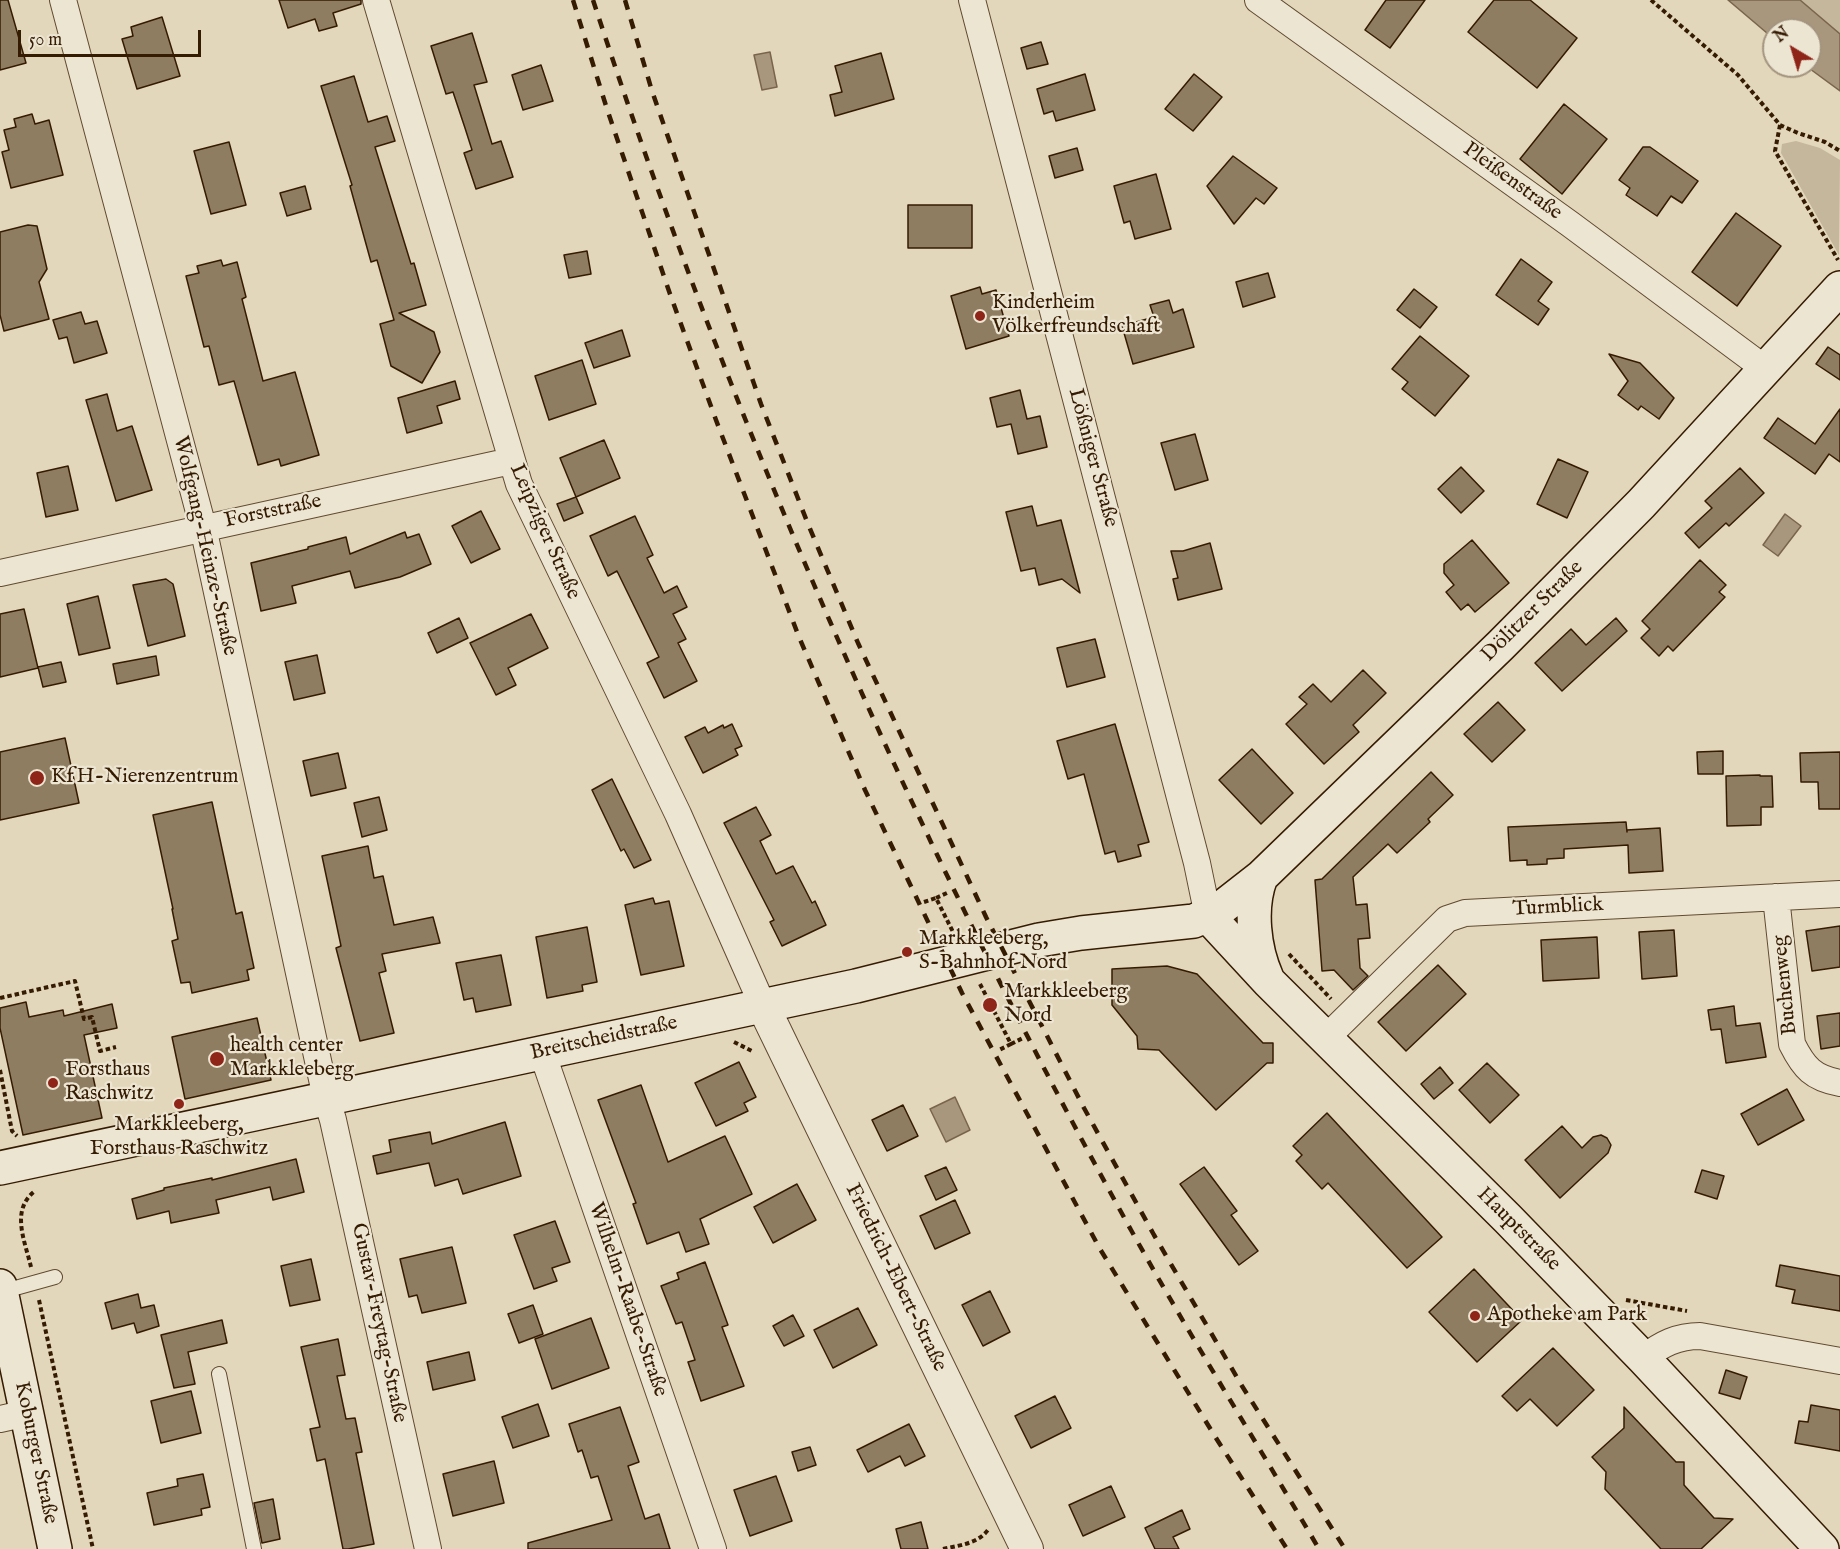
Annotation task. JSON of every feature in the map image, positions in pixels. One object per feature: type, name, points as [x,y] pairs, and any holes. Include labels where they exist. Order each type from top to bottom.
[{"type":"main road","name":"Dölitzer Straße","points":[[1208,916],[1226,905],[1261,877],[1501,645],[1641,504],[1839,284]]},
{"type":"main road","points":[[1261,877],[1256,893],[1256,933],[1259,957],[1269,982]]},
{"type":"main road","name":"Hauptstraße","points":[[1208,916],[1269,982],[1508,1219],[1643,1358],[1822,1549]]},
{"type":"main road","name":"Breitscheidstraße","points":[[0,1168],[856,986],[1039,940],[1081,933],[1181,923],[1208,916]]},
{"type":"main road","name":"Koburger Straße","points":[[1,1289],[13,1416],[55,1549]]},
{"type":"street","name":"Wolfgang-Heinze-Straße","points":[[63,0],[203,527],[327,1097]]},
{"type":"street","name":"Leipziger Straße","points":[[376,0],[519,484],[678,814],[763,1006]]},
{"type":"street","name":"Lößniger Straße","points":[[972,0],[1197,863],[1208,916]]},
{"type":"street","name":"Pleißenstraße","points":[[1258,0],[1541,203],[1764,368]]},
{"type":"street","name":"Forststraße","points":[[0,573],[511,461]]},
{"type":"street","name":"Turmblick","points":[[1326,1038],[1447,919],[1465,913],[1840,894]]},
{"type":"street","name":"Buchenweg","points":[[1776,897],[1792,1044],[1802,1064],[1823,1080],[1840,1083]]},
{"type":"street","name":"Friedrich-Ebert-Straße","points":[[763,1006],[1020,1548]]},
{"type":"street","name":"Wilhelm-Raabe-Straße","points":[[542,1052],[712,1549]]},
{"type":"street","name":"Gustav-Freytag-Straße","points":[[327,1097],[428,1549]]},
{"type":"street","points":[[1643,1358],[1669,1341],[1685,1336],[1700,1336],[1840,1360]]},
{"type":"lane","points":[[1,1289],[55,1277]]},
{"type":"lane","points":[[219,1374],[254,1549]]},
{"type":"path","points":[[1651,0],[1738,75],[1780,125],[1798,134],[1825,142],[1840,152]]},
{"type":"path","points":[[1780,125],[1775,151],[1839,284]]},
{"type":"path","points":[[924,902],[949,892]]},
{"type":"path","points":[[936,898],[954,934]]},
{"type":"path","points":[[0,998],[75,981],[84,1018],[92,1017],[100,1051],[116,1047]]},
{"type":"path","points":[[969,985],[980,985],[1011,1044]]},
{"type":"path","points":[[999,1050],[1023,1038]]},
{"type":"path","points":[[0,1070],[12,1131],[18,1137],[25,1137]]},
{"type":"path","points":[[39,1188],[28,1196],[21,1208],[20,1220],[93,1549]]},
{"type":"path","points":[[1624,1300],[1694,1312]]},
{"type":"path","points":[[943,1549],[974,1542]]},
{"type":"shaded area","points":[[1728,0],[1800,0],[1821,18],[1762,18],[1762,29]]},
{"type":"shaded area","points":[[1800,0],[1840,0],[1840,34]]},
{"type":"shaded area","points":[[1822,19],[1840,34],[1840,91],[1822,78]]},
{"type":"shaded area","points":[[770,52],[777,87],[762,90],[754,55]]},
{"type":"shaded area","points":[[1796,141],[1820,148],[1840,160],[1839,255],[1781,153],[1782,144]]},
{"type":"shaded area","points":[[1785,514],[1801,526],[1778,556],[1763,545]]},
{"type":"shaded area","points":[[955,1097],[970,1130],[946,1142],[930,1109]]},
{"type":"building","points":[[0,0],[8,0],[26,63],[0,70]]},
{"type":"building","points":[[279,0],[361,0],[361,4],[333,13],[337,26],[319,31],[315,19],[288,28]]},
{"type":"building","points":[[1386,0],[1425,0],[1390,48],[1365,30]]},
{"type":"building","points":[[1494,0],[1530,0],[1577,38],[1537,88],[1468,32]]},
{"type":"building","points":[[162,17],[180,76],[137,89],[122,39],[133,36],[131,27]]},
{"type":"building","points":[[472,33],[487,82],[474,85],[492,144],[501,141],[513,177],[476,189],[464,153],[472,150],[453,92],[446,94],[431,46]]},
{"type":"building","points":[[1041,42],[1048,64],[1027,69],[1021,48]]},
{"type":"building","points":[[881,53],[894,99],[835,116],[830,95],[842,92],[835,66]]},
{"type":"building","points":[[541,65],[553,101],[523,110],[512,75]]},
{"type":"building","points":[[1085,74],[1095,110],[1056,121],[1053,111],[1044,114],[1037,89]]},
{"type":"building","points":[[1194,74],[1222,97],[1193,131],[1165,109]]},
{"type":"building","points":[[354,76],[368,122],[387,116],[395,141],[375,147],[426,305],[399,313],[434,332],[440,352],[422,383],[391,366],[380,324],[394,320],[377,260],[371,262],[350,186],[352,185],[321,86]]},
{"type":"building","points":[[1564,104],[1607,139],[1562,194],[1520,159]]},
{"type":"building","points":[[32,114],[35,124],[49,120],[63,175],[11,188],[2,152],[9,150],[4,130],[16,127],[14,119]]},
{"type":"building","points":[[229,142],[246,205],[211,214],[194,151]]},
{"type":"building","points":[[1643,147],[1650,147],[1698,181],[1682,203],[1671,196],[1657,216],[1626,195],[1630,188],[1619,180]]},
{"type":"building","points":[[1077,148],[1083,170],[1055,178],[1049,156]]},
{"type":"building","points":[[1233,156],[1277,188],[1264,204],[1256,198],[1234,224],[1207,186]]},
{"type":"building","points":[[1156,174],[1171,229],[1135,239],[1130,221],[1124,223],[1114,186]]},
{"type":"building","points":[[305,186],[311,209],[287,216],[280,193]]},
{"type":"building","points":[[908,205],[972,205],[972,248],[908,248]]},
{"type":"building","points":[[1736,213],[1781,246],[1737,306],[1692,272]]},
{"type":"building","points":[[28,225],[37,226],[47,269],[39,282],[49,319],[4,331],[0,315],[0,232]]},
{"type":"building","points":[[587,251],[591,274],[569,278],[564,255]]},
{"type":"building","points":[[1521,259],[1552,282],[1538,301],[1549,309],[1538,325],[1496,295]]},
{"type":"building","points":[[221,260],[223,266],[237,262],[246,297],[242,299],[263,381],[295,372],[319,455],[281,466],[279,459],[258,465],[234,381],[219,385],[209,346],[204,347],[186,276],[199,273],[197,266]]},
{"type":"building","points":[[1268,273],[1275,297],[1243,307],[1236,282]]},
{"type":"building","name":"Kinderheim Völkerfreundschaft","points":[[980,287],[982,294],[996,290],[1009,336],[966,349],[951,296]]},
{"type":"building","points":[[1414,289],[1437,307],[1420,328],[1397,310]]},
{"type":"building","points":[[1169,300],[1173,313],[1183,309],[1194,347],[1133,364],[1122,326],[1154,317],[1150,305]]},
{"type":"building","points":[[81,312],[85,324],[97,321],[107,353],[74,363],[67,337],[59,339],[53,320]]},
{"type":"building","points":[[622,330],[630,356],[594,368],[585,343]]},
{"type":"building","points":[[1420,336],[1469,376],[1435,416],[1402,389],[1408,382],[1392,369]]},
{"type":"building","points":[[1828,347],[1840,355],[1840,380],[1816,364]]},
{"type":"building","points":[[1609,354],[1640,363],[1674,398],[1659,419],[1641,406],[1638,410],[1618,395],[1628,381]]},
{"type":"building","points":[[582,360],[596,404],[549,420],[535,376]]},
{"type":"building","points":[[455,381],[460,399],[437,406],[442,423],[407,433],[398,398]]},
{"type":"building","points":[[1020,390],[1027,419],[1040,416],[1047,447],[1018,454],[1011,424],[997,427],[990,398]]},
{"type":"building","points":[[107,394],[117,431],[132,426],[152,490],[116,501],[86,400]]},
{"type":"building","points":[[1840,409],[1840,462],[1829,454],[1815,474],[1764,438],[1778,418],[1815,444]]},
{"type":"building","points":[[1195,434],[1208,480],[1175,490],[1161,443]]},
{"type":"building","points":[[604,440],[620,478],[576,497],[560,458]]},
{"type":"building","points":[[1558,459],[1588,472],[1567,518],[1537,504]]},
{"type":"building","points":[[68,466],[78,510],[46,517],[37,473]]},
{"type":"building","points":[[1461,467],[1484,491],[1461,513],[1438,489]]},
{"type":"building","points":[[1740,468],[1764,493],[1729,526],[1726,523],[1699,548],[1685,533],[1712,508],[1705,501]]},
{"type":"building","points":[[576,497],[583,513],[564,521],[557,504]]},
{"type":"building","points":[[1032,506],[1037,526],[1061,520],[1080,593],[1062,579],[1039,585],[1035,568],[1021,571],[1006,512]]},
{"type":"building","points":[[481,511],[500,549],[471,563],[452,526]]},
{"type":"building","points":[[635,516],[653,555],[647,558],[664,593],[677,586],[687,607],[673,614],[686,639],[678,643],[697,681],[664,698],[647,663],[659,657],[617,571],[608,576],[590,536]]},
{"type":"building","points":[[405,532],[407,538],[419,534],[431,564],[400,577],[355,588],[350,571],[292,586],[296,603],[261,611],[251,563],[346,537],[350,554]]},
{"type":"building","points":[[1472,540],[1509,583],[1475,612],[1468,604],[1461,610],[1446,592],[1454,585],[1444,573],[1444,564]]},
{"type":"building","points":[[1210,543],[1222,589],[1178,600],[1173,579],[1178,578],[1171,551],[1183,551]]},
{"type":"building","points":[[1700,560],[1726,585],[1719,592],[1725,597],[1673,651],[1668,646],[1659,656],[1641,638],[1650,629],[1642,621]]},
{"type":"building","points":[[166,579],[173,584],[185,636],[148,646],[133,585]]},
{"type":"building","points":[[98,596],[110,648],[79,655],[67,604]]},
{"type":"building","points":[[24,609],[38,668],[0,677],[0,614]]},
{"type":"building","points":[[531,614],[548,648],[508,668],[516,685],[496,695],[470,643]]},
{"type":"building","points":[[459,618],[468,638],[437,653],[428,633]]},
{"type":"building","points":[[1616,618],[1627,631],[1562,691],[1535,663],[1571,629],[1586,645]]},
{"type":"building","points":[[1095,639],[1105,677],[1067,687],[1057,648]]},
{"type":"building","points":[[317,655],[325,693],[294,700],[285,662]]},
{"type":"building","points":[[156,656],[159,675],[117,684],[113,664]]},
{"type":"building","points":[[61,662],[66,682],[43,687],[38,667]]},
{"type":"building","points":[[1363,670],[1386,693],[1353,725],[1359,732],[1324,764],[1286,724],[1307,704],[1299,697],[1313,684],[1331,702]]},
{"type":"building","points":[[1498,702],[1525,730],[1492,762],[1464,734]]},
{"type":"building","points":[[732,724],[742,746],[735,749],[738,755],[703,773],[685,737],[705,727],[708,733],[723,725],[724,728]]},
{"type":"building","points":[[1115,724],[1149,842],[1138,845],[1141,856],[1118,862],[1115,851],[1105,854],[1084,774],[1068,779],[1057,741]]},
{"type":"building","name":"KfH-Nierenzentrum","points":[[65,738],[79,803],[0,820],[0,752]]},
{"type":"building","points":[[1252,749],[1293,793],[1261,824],[1219,780]]},
{"type":"building","points":[[1723,751],[1723,774],[1698,774],[1697,752]]},
{"type":"building","points":[[1840,752],[1840,809],[1819,809],[1818,782],[1801,782],[1800,753]]},
{"type":"building","points":[[338,753],[346,788],[311,796],[303,761]]},
{"type":"building","points":[[1431,772],[1453,795],[1428,819],[1430,822],[1397,853],[1388,844],[1353,877],[1356,905],[1367,904],[1370,938],[1358,939],[1360,968],[1368,976],[1353,990],[1334,970],[1322,971],[1315,880],[1322,879]]},
{"type":"building","points":[[1726,776],[1772,776],[1773,807],[1761,807],[1761,825],[1727,826]]},
{"type":"building","points":[[612,779],[651,860],[634,868],[624,849],[621,851],[592,790]]},
{"type":"building","points":[[379,797],[387,830],[362,837],[354,803]]},
{"type":"building","points":[[212,802],[236,914],[242,912],[254,968],[247,970],[249,980],[192,993],[190,982],[181,983],[172,941],[178,939],[173,909],[153,815]]},
{"type":"building","points":[[756,807],[771,835],[760,841],[776,874],[793,866],[812,903],[815,901],[826,925],[782,946],[770,922],[774,920],[724,823]]},
{"type":"building","points":[[1626,822],[1627,832],[1627,830],[1660,828],[1663,871],[1629,873],[1628,845],[1564,849],[1564,858],[1547,859],[1547,864],[1527,865],[1527,860],[1510,861],[1508,827]]},
{"type":"building","points":[[368,846],[374,878],[383,876],[394,925],[433,917],[440,943],[382,954],[386,971],[379,973],[394,1033],[360,1041],[336,948],[341,946],[322,856]]},
{"type":"building","points":[[653,898],[655,904],[669,901],[684,966],[641,975],[625,905]]},
{"type":"building","points":[[1840,926],[1840,967],[1812,971],[1806,931]]},
{"type":"building","points":[[587,927],[597,982],[582,985],[583,991],[547,998],[536,937]]},
{"type":"building","points":[[1674,930],[1677,976],[1642,979],[1639,932]]},
{"type":"building","points":[[1597,937],[1599,978],[1543,981],[1541,940]]},
{"type":"building","points":[[501,955],[511,1005],[476,1012],[473,998],[464,1000],[456,963]]},
{"type":"building","points":[[1438,965],[1466,994],[1406,1051],[1378,1022]]},
{"type":"building","points":[[1167,966],[1197,974],[1263,1043],[1273,1043],[1273,1063],[1267,1063],[1216,1110],[1159,1050],[1138,1049],[1137,1036],[1112,1005],[1112,969]]},
{"type":"building","name":"Forsthaus Raschwitz","points":[[26,1002],[29,1017],[63,1010],[64,1016],[112,1004],[117,1028],[84,1035],[102,1118],[23,1135],[0,1028],[0,1008]]},
{"type":"building","points":[[1734,1006],[1736,1026],[1760,1023],[1766,1057],[1726,1063],[1721,1029],[1711,1030],[1708,1010]]},
{"type":"building","points":[[1840,1013],[1840,1046],[1821,1049],[1817,1016]]},
{"type":"building","points":[[257,1018],[271,1080],[185,1099],[172,1037]]},
{"type":"building","points":[[739,1062],[756,1097],[744,1103],[748,1111],[716,1126],[695,1083]]},
{"type":"building","points":[[1487,1063],[1519,1095],[1490,1123],[1459,1090]]},
{"type":"building","points":[[1440,1067],[1453,1083],[1434,1099],[1421,1084]]},
{"type":"building","points":[[641,1085],[668,1162],[725,1136],[752,1194],[700,1219],[709,1244],[686,1252],[679,1232],[647,1244],[633,1204],[636,1203],[598,1100]]},
{"type":"building","points":[[1787,1089],[1804,1120],[1758,1145],[1741,1114]]},
{"type":"building","points":[[903,1105],[918,1136],[887,1151],[872,1120]]},
{"type":"building","points":[[1327,1113],[1442,1237],[1407,1268],[1328,1183],[1322,1189],[1296,1161],[1302,1155],[1293,1146]]},
{"type":"building","points":[[505,1122],[521,1176],[463,1194],[458,1179],[435,1186],[429,1163],[377,1174],[373,1156],[391,1152],[389,1140],[430,1132],[432,1144]]},
{"type":"building","points":[[1562,1126],[1582,1148],[1593,1137],[1601,1135],[1607,1138],[1611,1145],[1608,1153],[1560,1198],[1525,1160]]},
{"type":"building","points":[[296,1159],[304,1192],[273,1200],[270,1187],[216,1200],[219,1213],[171,1223],[169,1211],[137,1219],[132,1199],[164,1190],[164,1188],[212,1178],[212,1180]]},
{"type":"building","points":[[946,1167],[957,1190],[936,1200],[925,1176]]},
{"type":"building","points":[[1204,1167],[1237,1211],[1231,1215],[1258,1251],[1239,1265],[1180,1184]]},
{"type":"building","points":[[1702,1170],[1724,1176],[1717,1199],[1695,1192]]},
{"type":"building","points":[[797,1184],[816,1220],[773,1243],[754,1207]]},
{"type":"building","points":[[955,1200],[970,1233],[935,1249],[920,1216]]},
{"type":"building","points":[[555,1221],[570,1262],[552,1268],[557,1281],[534,1289],[514,1235]]},
{"type":"building","points":[[452,1247],[466,1303],[422,1313],[417,1295],[409,1297],[400,1259]]},
{"type":"building","points":[[311,1259],[320,1300],[290,1306],[281,1266]]},
{"type":"building","points":[[705,1262],[728,1325],[722,1327],[744,1386],[701,1401],[688,1362],[695,1360],[682,1322],[676,1324],[661,1286],[679,1279],[677,1273]]},
{"type":"building","points":[[1780,1265],[1840,1276],[1840,1311],[1792,1303],[1795,1290],[1776,1286]]},
{"type":"building","points":[[1474,1269],[1522,1320],[1477,1362],[1429,1312]]},
{"type":"building","points":[[990,1291],[1010,1332],[983,1346],[962,1305]]},
{"type":"building","points":[[138,1294],[141,1308],[154,1305],[159,1326],[137,1333],[134,1323],[112,1329],[105,1303]]},
{"type":"building","points":[[533,1305],[543,1334],[519,1343],[508,1314]]},
{"type":"building","points":[[858,1308],[877,1345],[833,1368],[814,1330]]},
{"type":"building","points":[[793,1315],[804,1336],[784,1346],[773,1326]]},
{"type":"building","points":[[591,1318],[609,1368],[552,1389],[535,1339]]},
{"type":"building","points":[[222,1320],[227,1343],[188,1352],[195,1384],[174,1388],[161,1335]]},
{"type":"building","points":[[338,1339],[345,1375],[337,1376],[346,1419],[355,1418],[362,1452],[356,1453],[374,1544],[348,1549],[343,1549],[325,1459],[317,1461],[310,1429],[320,1427],[301,1347]]},
{"type":"building","points":[[1553,1348],[1594,1390],[1557,1426],[1530,1399],[1517,1411],[1502,1396]]},
{"type":"building","points":[[469,1352],[475,1380],[433,1390],[427,1362]]},
{"type":"building","points":[[1726,1370],[1747,1377],[1740,1399],[1719,1393]]},
{"type":"building","points":[[191,1391],[201,1433],[161,1443],[151,1401]]},
{"type":"building","points":[[1055,1396],[1071,1428],[1031,1448],[1015,1416]]},
{"type":"building","points":[[538,1404],[549,1436],[513,1448],[502,1417]]},
{"type":"building","points":[[1811,1405],[1840,1410],[1840,1451],[1795,1443],[1799,1421],[1808,1422]]},
{"type":"building","points":[[620,1407],[639,1462],[628,1466],[645,1519],[659,1514],[670,1549],[528,1549],[528,1543],[612,1520],[598,1476],[591,1478],[582,1450],[578,1452],[569,1424]]},
{"type":"building","points":[[1624,1407],[1676,1462],[1684,1462],[1684,1485],[1714,1518],[1733,1519],[1701,1549],[1661,1549],[1605,1489],[1606,1472],[1592,1457],[1624,1428]]},
{"type":"building","points":[[909,1424],[925,1456],[905,1466],[900,1456],[868,1472],[857,1450]]},
{"type":"building","points":[[810,1447],[816,1465],[798,1471],[792,1452]]},
{"type":"building","points":[[494,1461],[504,1503],[453,1516],[443,1474]]},
{"type":"building","points":[[203,1474],[210,1507],[201,1509],[202,1515],[154,1525],[147,1493],[178,1486],[177,1479]]},
{"type":"building","points":[[776,1476],[792,1521],[750,1536],[734,1490]]},
{"type":"building","points":[[1111,1486],[1125,1517],[1083,1536],[1069,1505]]},
{"type":"building","points":[[273,1499],[280,1539],[262,1543],[254,1503]]},
{"type":"building","points":[[1182,1510],[1190,1529],[1173,1537],[1179,1549],[1155,1549],[1145,1528]]},
{"type":"building","points":[[921,1522],[928,1549],[901,1549],[896,1529]]},
{"type":"railway","points":[[573,0],[607,109],[716,420],[799,637],[865,790],[962,993],[1100,1249],[1287,1549]]},
{"type":"railway","points":[[593,0],[647,159],[705,317],[767,473],[902,781],[1051,1082],[1131,1230],[1319,1549]]},
{"type":"railway","points":[[625,0],[652,91],[761,404],[858,643],[986,917],[1084,1108],[1154,1235],[1242,1386],[1345,1549]]},
{"type":"place","name":"Kinderheim Völkerfreundschaft","points":[[980,316]]},
{"type":"place","name":"KfH-Nierenzentrum","points":[[37,778]]},
{"type":"place","name":"Markkleeberg, S-Bahnhof Nord","points":[[907,952]]},
{"type":"place","name":"Markkleeberg Nord","points":[[990,1005]]},
{"type":"place","name":"health center Markkleeberg","points":[[217,1059]]},
{"type":"place","name":"Forsthaus Raschwitz","points":[[53,1083]]},
{"type":"place","name":"Markkleeberg, Forsthaus Raschwitz","points":[[179,1104]]},
{"type":"place","name":"Apotheke am Park","points":[[1475,1316]]}]
